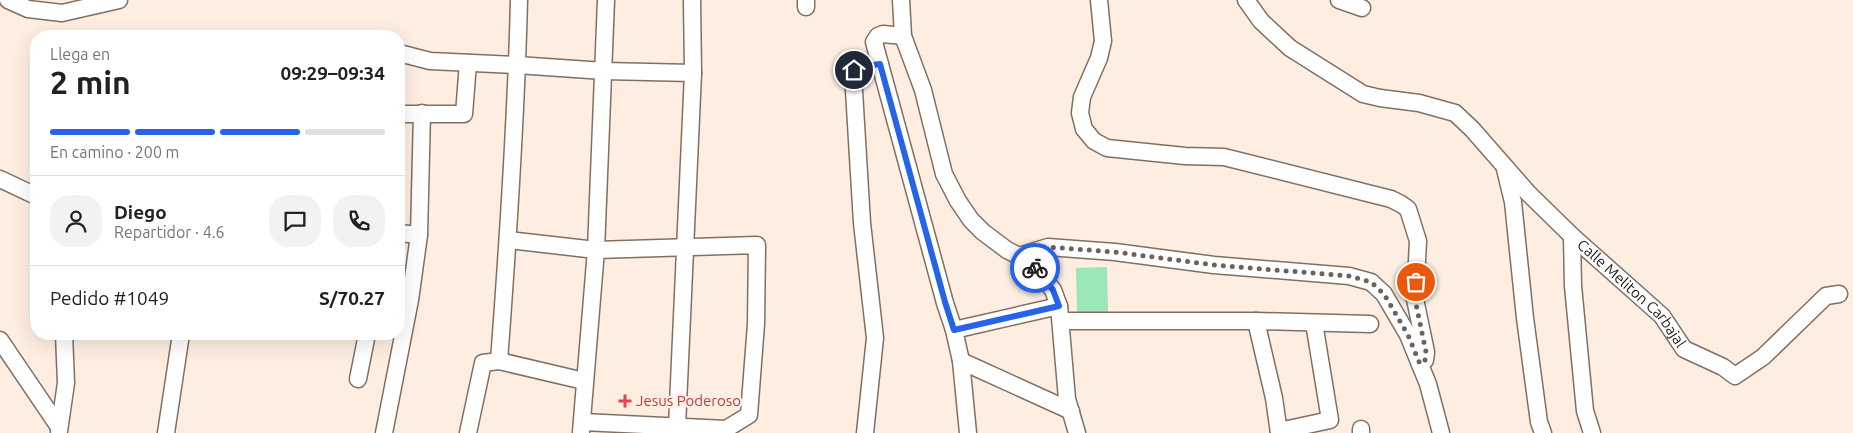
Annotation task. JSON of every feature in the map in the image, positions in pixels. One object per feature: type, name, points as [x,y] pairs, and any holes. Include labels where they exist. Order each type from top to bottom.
[{"type":"street","points":[[8,0],[28,9],[62,13],[119,0]]},
{"type":"street","points":[[499,361],[508,240],[519,0]]},
{"type":"street","points":[[508,240],[596,250],[757,245],[756,324],[749,415],[726,429],[582,427],[584,381],[596,250],[606,0]]},
{"type":"street","points":[[676,428],[693,73],[692,0]]},
{"type":"street","points":[[901,0],[904,36],[923,90],[944,174],[958,201],[970,220],[1006,250],[1020,256],[1040,273],[1053,290],[1060,314],[1068,399],[1077,433]]},
{"type":"street","points":[[1100,0],[1103,41],[1099,58],[1082,97],[1080,113],[1084,129],[1094,141],[1107,148],[1185,156],[1224,157],[1391,199],[1401,204],[1408,209],[1418,241],[1415,299],[1426,352],[1425,360],[1420,364]]},
{"type":"street","name":"Calle Meliton Carbajal","points":[[1246,0],[1262,21],[1290,48],[1363,94],[1419,103],[1455,113],[1528,193],[1572,236],[1662,316],[1684,349],[1723,367],[1735,376],[1763,357],[1826,296],[1839,294]]},
{"type":"street","points":[[1339,0],[1362,8]]},
{"type":"street","points":[[904,36],[883,34],[878,36],[874,42],[954,330],[961,361],[968,433]]},
{"type":"street","points":[[405,55],[430,61],[604,71],[693,73]]},
{"type":"street","points":[[405,114],[464,114],[468,63]]},
{"type":"street","points":[[864,433],[875,338],[862,223],[853,74],[858,67],[880,64]]},
{"type":"street","points":[[405,326],[419,235],[422,113]]},
{"type":"street","points":[[1505,166],[1513,202],[1525,318],[1542,433]]},
{"type":"street","points":[[0,179],[30,193]]},
{"type":"street","points":[[405,234],[419,235]]},
{"type":"street","points":[[1572,236],[1572,286],[1584,411],[1592,433]]},
{"type":"street","points":[[1020,256],[1048,247],[1115,252],[1214,265],[1349,276],[1371,282],[1384,294],[1408,335],[1428,384],[1441,433]]},
{"type":"street","points":[[954,330],[1060,314],[1370,324]]},
{"type":"street","points":[[1256,321],[1274,398],[1279,432],[1330,420],[1314,323]]},
{"type":"street","points":[[0,340],[59,430]]},
{"type":"street","points":[[59,430],[66,383],[64,340]]},
{"type":"street","points":[[166,433],[180,340]]},
{"type":"street","points":[[358,379],[366,340]]},
{"type":"street","points":[[384,433],[402,340]]},
{"type":"street","points":[[468,433],[483,363],[499,361],[584,381]]},
{"type":"street","points":[[961,361],[1071,411]]},
{"type":"green space","points":[[1107,267],[1108,312],[1077,313],[1076,268]]},
{"type":"way so far","points":[[1035,268],[1020,256],[1048,247],[1115,252],[1214,265],[1349,276],[1371,282],[1384,294],[1408,335],[1420,364],[1425,360],[1426,352],[1415,299],[1416,282]]},
{"type":"place","name":"Jesus Poderoso","points":[[625,401]]},
{"type":"route","points":[[854,70],[858,67],[880,64],[954,330],[1059,306],[1053,290],[1035,268]]}]
